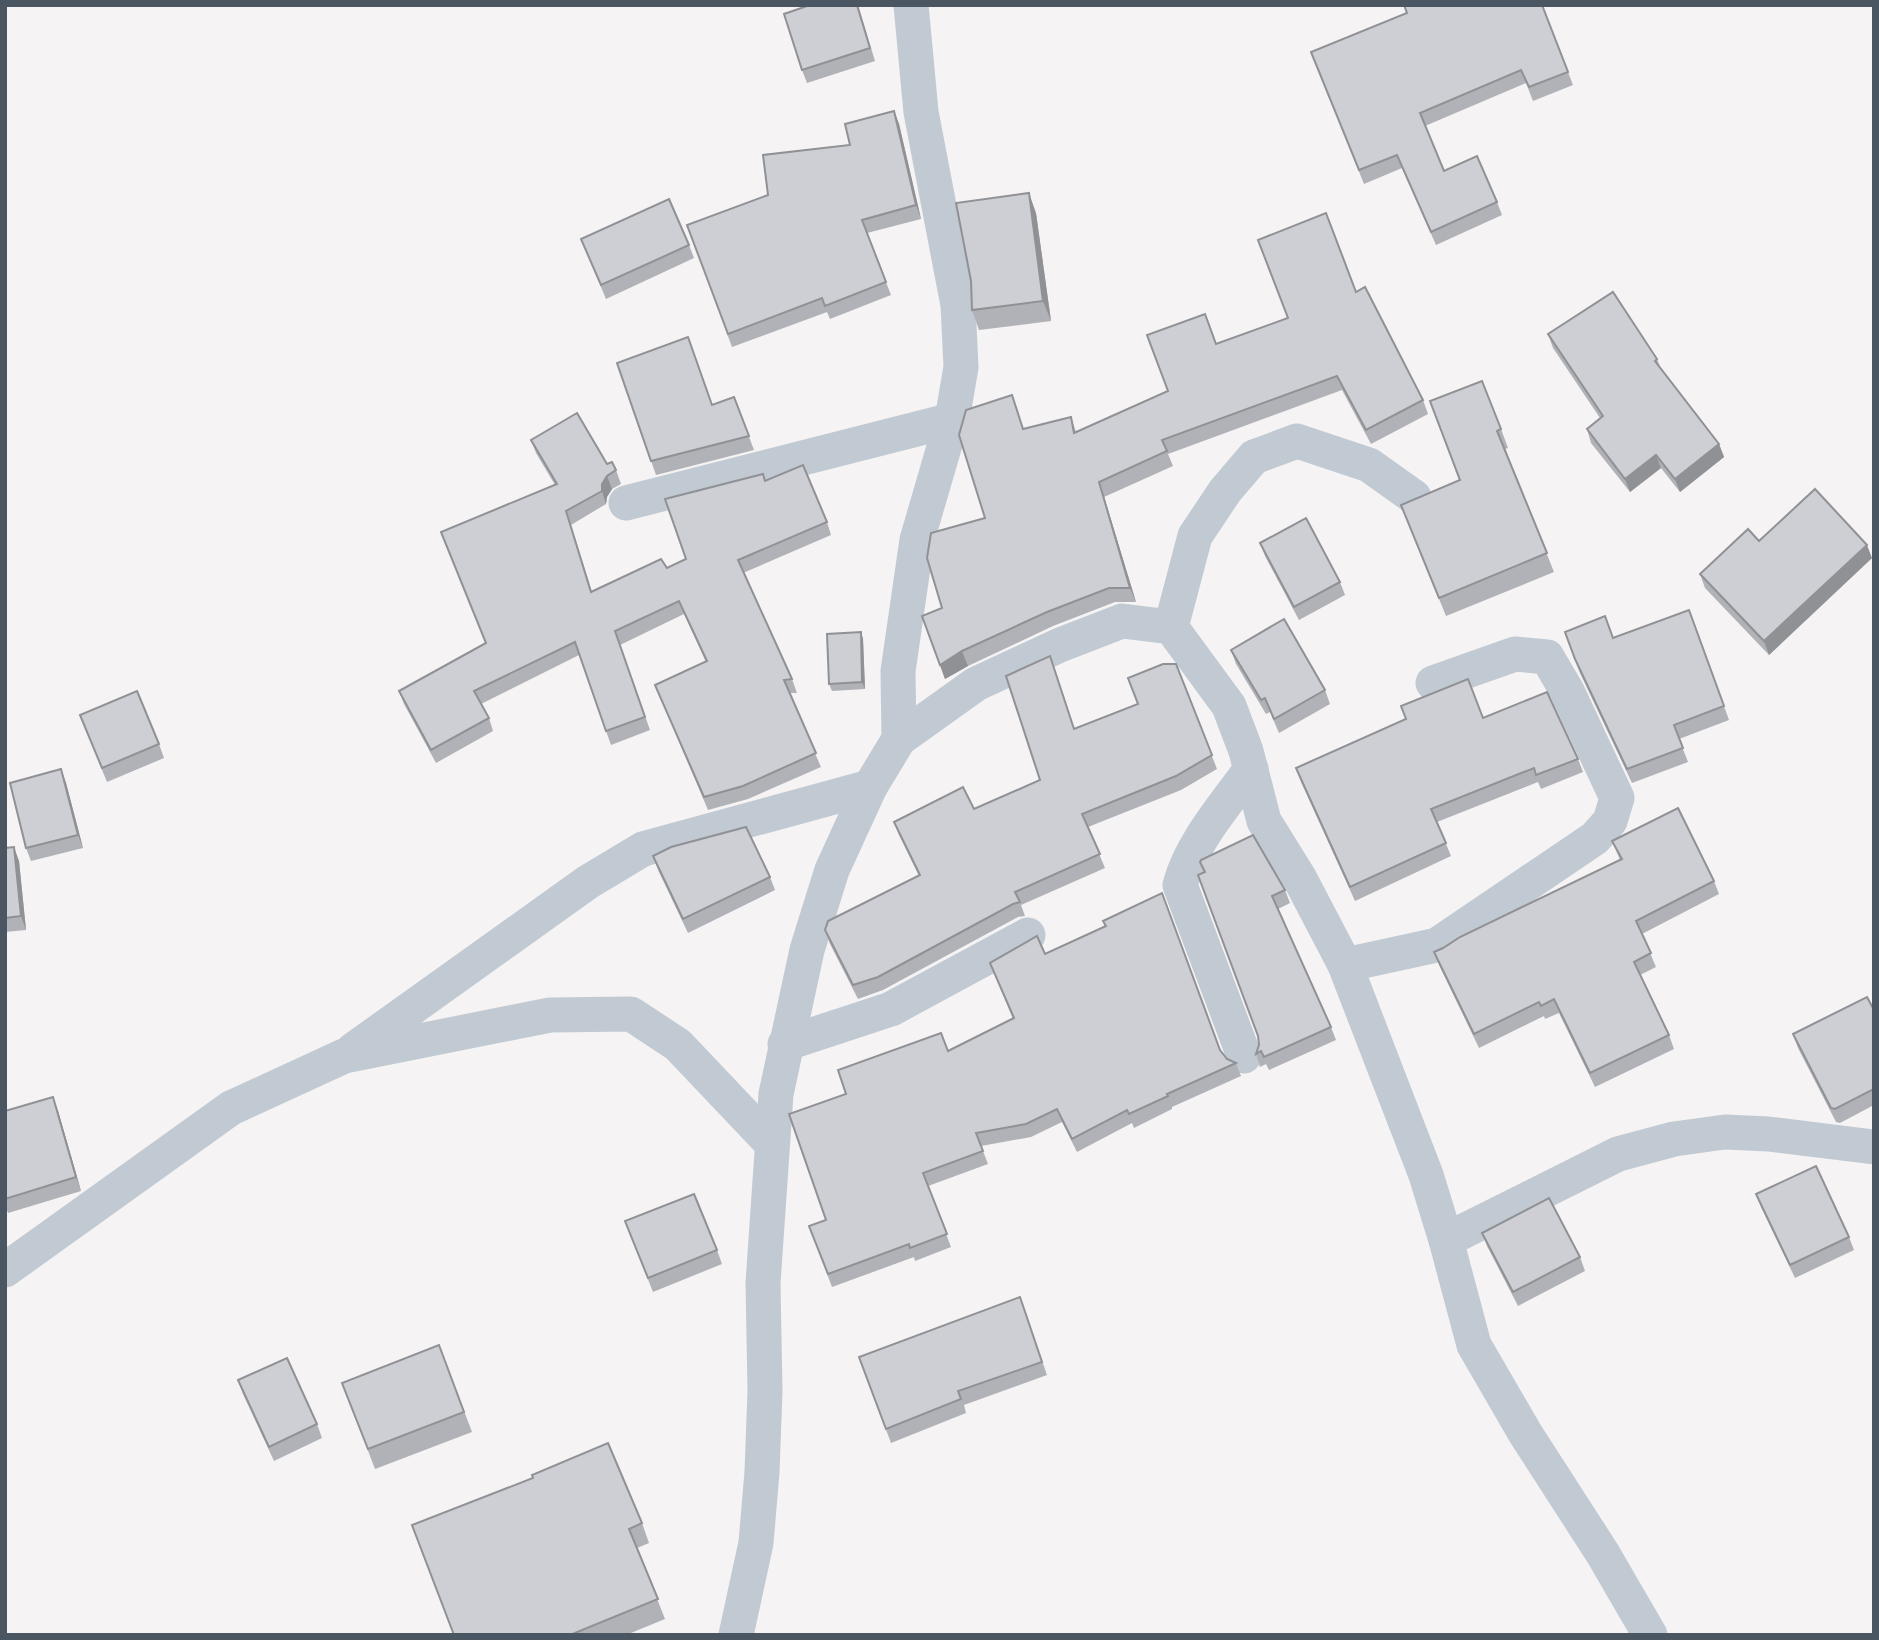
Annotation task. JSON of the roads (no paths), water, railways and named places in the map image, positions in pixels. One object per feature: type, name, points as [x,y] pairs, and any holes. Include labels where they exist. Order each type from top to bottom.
[{"type":"street","points":[[899,738],[898,671],[917,540],[952,420],[961,367],[958,305],[921,113],[911,5]]},
{"type":"street","points":[[626,503],[952,420]]},
{"type":"street","points":[[1171,627],[1195,536],[1225,491],[1254,457],[1297,441],[1369,465],[1414,497]]},
{"type":"street","points":[[736,1635],[756,1543],[762,1472],[765,1391],[763,1283],[776,1094],[807,950],[832,870],[870,787],[899,738],[976,684],[1060,645],[1122,621],[1171,627],[1228,706],[1247,751],[1264,821],[1300,879],[1345,965],[1426,1175],[1475,1345],[1525,1433],[1603,1555],[1650,1635]]},
{"type":"street","points":[[1345,965],[1437,945],[1595,838],[1610,821],[1617,798],[1567,691],[1546,657],[1515,654],[1433,683]]},
{"type":"street","points":[[1244,1056],[1180,885],[1185,867],[1202,838],[1251,769]]},
{"type":"street","points":[[5,1270],[231,1108],[344,1056],[588,882],[643,849],[870,787]]},
{"type":"street","points":[[785,1044],[891,1009],[1028,934]]},
{"type":"street","points":[[344,1056],[550,1014],[631,1014],[678,1045],[772,1144]]},
{"type":"street","points":[[1446,1240],[1618,1154],[1674,1139],[1725,1132],[1768,1134],[1874,1147]]}]
